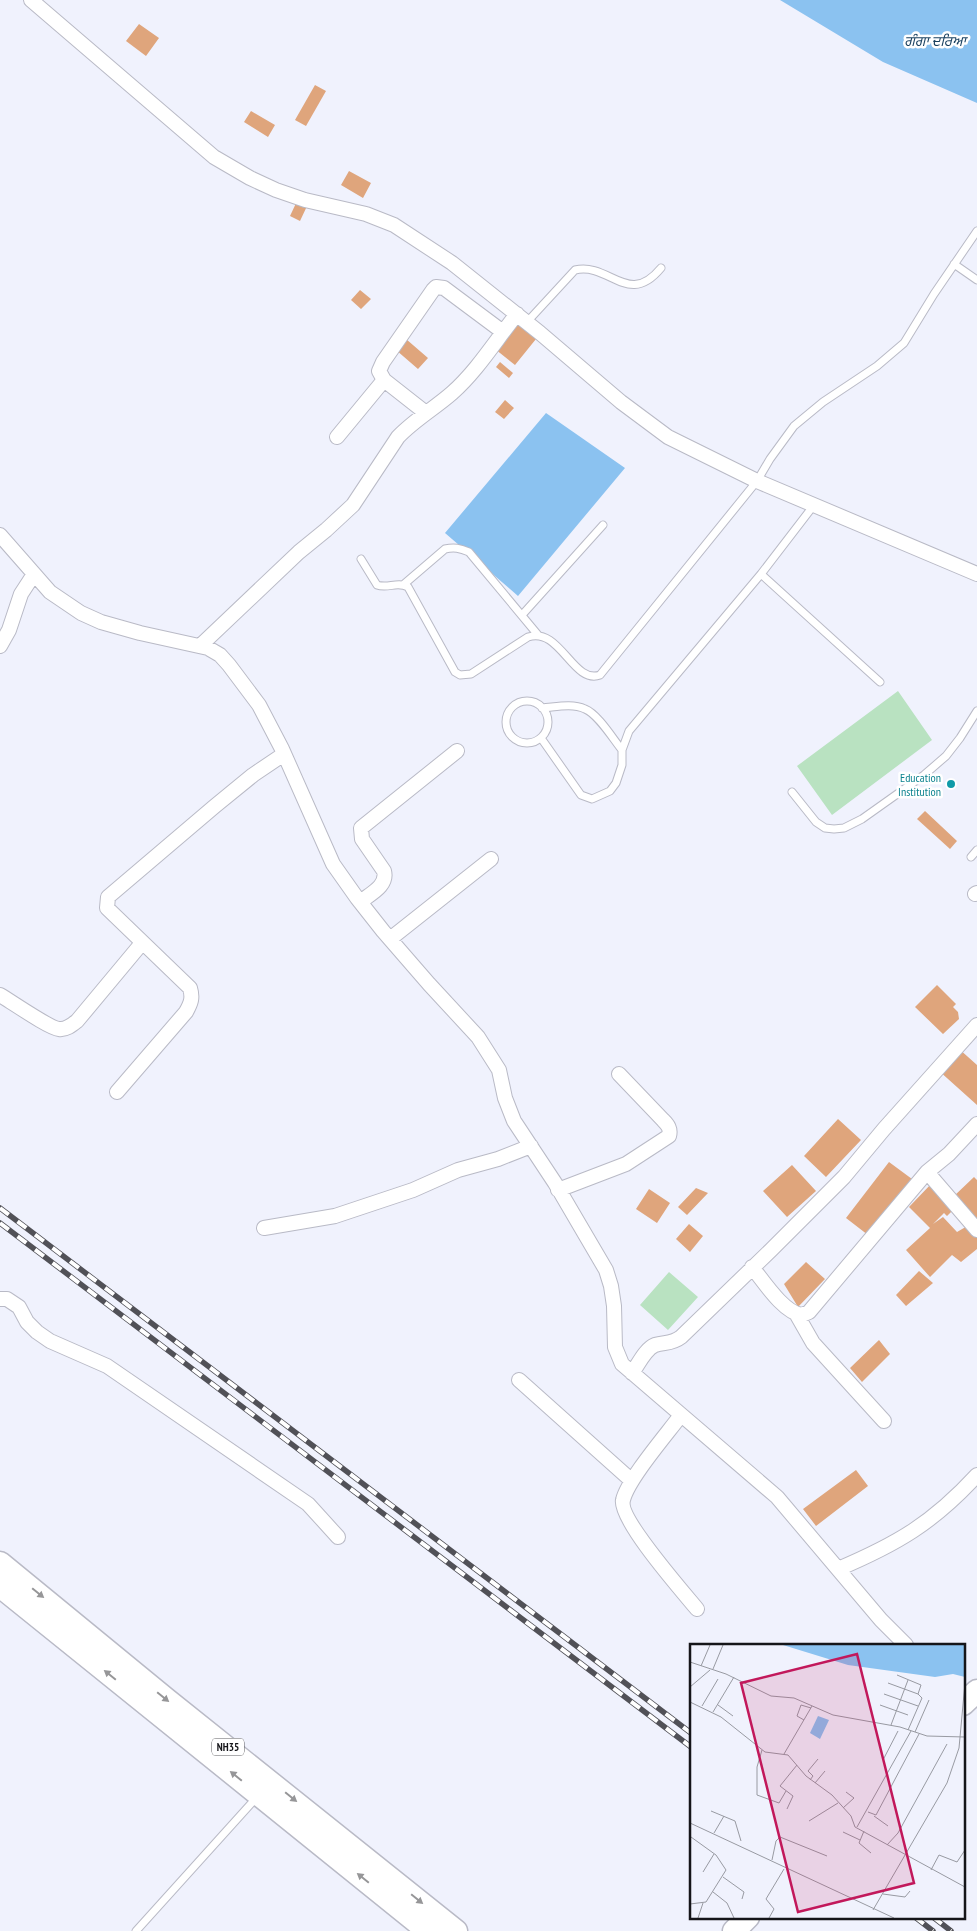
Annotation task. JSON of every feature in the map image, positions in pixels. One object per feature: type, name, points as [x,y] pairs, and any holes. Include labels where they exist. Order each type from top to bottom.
[{"type":"highway","name":"NH35","points":[[0,1562],[167,1700],[456,1931]]},
{"type":"highway","name":"NH35","points":[[0,1586],[428,1931]]},
{"type":"highway","points":[[734,1931],[747,1918]]},
{"type":"street","points":[[31,0],[214,157],[250,178],[276,190],[366,214],[394,225],[452,264],[522,318],[644,421],[689,448],[757,481],[977,574]]},
{"type":"street","points":[[426,413],[384,380],[380,375],[380,367],[436,287],[444,288],[503,332]]},
{"type":"street","points":[[200,646],[264,584],[352,505],[398,437],[453,392],[503,332],[522,318]]},
{"type":"street","points":[[337,437],[384,380]]},
{"type":"street","points":[[0,535],[50,592],[64,603],[101,622],[208,648],[220,655],[230,665],[258,705],[284,754],[333,864],[390,939],[478,1037],[499,1070],[511,1115],[606,1270],[612,1296],[615,1347],[622,1364],[777,1497],[881,1620],[905,1644]]},
{"type":"street","points":[[0,646],[9,630],[21,594],[34,574]]},
{"type":"street","points":[[360,902],[384,883],[385,876],[384,871],[362,839],[361,828],[457,751]]},
{"type":"street","points":[[117,1092],[186,1012],[191,1003],[192,995],[190,988],[107,908],[108,897],[215,806],[284,754]]},
{"type":"street","points":[[390,939],[491,859]]},
{"type":"street","points":[[0,995],[50,1026],[60,1029],[69,1028],[77,1022],[142,943]]},
{"type":"street","points":[[632,1373],[654,1345],[675,1341],[681,1337],[844,1177],[884,1129],[977,1025]]},
{"type":"street","points":[[558,1190],[626,1164],[669,1136],[669,1127],[619,1074]]},
{"type":"street","points":[[797,1315],[809,1312],[927,1172],[948,1154],[977,1124]]},
{"type":"street","points":[[264,1228],[342,1214],[413,1190],[458,1170],[498,1159],[531,1146]]},
{"type":"street","points":[[927,1172],[977,1230]]},
{"type":"street","points":[[752,1267],[784,1306],[797,1315],[813,1344],[884,1421]]},
{"type":"street","points":[[0,1299],[7,1299],[19,1308],[27,1322],[50,1341],[107,1366],[308,1504],[338,1537]]},
{"type":"street","points":[[519,1380],[632,1481]]},
{"type":"street","points":[[681,1415],[632,1481],[622,1501],[629,1521],[667,1573],[697,1609]]},
{"type":"street","points":[[838,1569],[908,1536],[952,1502],[977,1475]]},
{"type":"lane","points":[[404,585],[410,590],[455,672],[460,675],[471,674],[528,637],[538,635],[547,638],[586,675],[590,677],[600,675],[757,481],[783,439],[800,420],[823,402],[877,366],[904,343],[977,231]]},
{"type":"lane","points":[[954,264],[977,280]]},
{"type":"lane","points":[[522,318],[576,270],[589,270],[627,284],[636,285],[646,282],[661,268]]},
{"type":"lane","points":[[540,738],[581,795],[592,799],[610,791],[616,783],[622,766],[622,750],[630,731],[761,574],[814,505]]},
{"type":"lane","points":[[522,615],[604,525]]},
{"type":"lane","points":[[361,559],[377,585],[404,585],[445,549],[461,548],[469,552],[538,635]]},
{"type":"lane","points":[[761,574],[880,682]]},
{"type":"lane","points":[[521,701],[535,703],[542,708],[548,719],[548,726],[540,738],[535,742],[521,742],[510,734],[505,722],[510,709],[521,701]]},
{"type":"lane","points":[[542,708],[568,706],[587,709],[622,750]]},
{"type":"lane","points":[[792,792],[816,822],[825,828],[834,830],[844,828],[862,819],[924,775],[946,756],[977,711]]},
{"type":"lane","points":[[971,857],[977,850]]},
{"type":"lane","points":[[136,1931],[259,1795]]},
{"type":"green space","points":[[898,691],[932,740],[832,815],[797,766]]},
{"type":"green space","points":[[669,1272],[698,1297],[668,1330],[640,1305]]},
{"type":"water","name":"ਗੰਗਾ ਦਰਿਆ","points":[[780,0],[977,0],[977,103],[883,62]]},
{"type":"water","points":[[546,413],[625,468],[518,596],[445,533]]},
{"type":"building","points":[[139,24],[159,38],[146,56],[126,41]]},
{"type":"building","points":[[315,85],[326,91],[306,126],[295,120]]},
{"type":"building","points":[[251,111],[275,125],[268,137],[244,122]]},
{"type":"building","points":[[349,171],[371,183],[363,198],[341,185]]},
{"type":"building","points":[[298,199],[308,204],[300,221],[290,216]]},
{"type":"building","points":[[360,290],[371,299],[361,309],[351,300]]},
{"type":"building","points":[[516,323],[536,339],[515,365],[495,349]]},
{"type":"building","points":[[406,339],[428,358],[418,369],[396,350]]},
{"type":"building","points":[[500,362],[513,373],[509,378],[496,367]]},
{"type":"building","points":[[505,400],[514,408],[504,419],[495,412]]},
{"type":"building","name":"Education Institution","points":[[925,811],[957,841],[950,849],[917,819]]},
{"type":"building","points":[[937,985],[956,1004],[953,1007],[958,1012],[959,1019],[943,1034],[915,1007]]},
{"type":"building","points":[[958,1048],[977,1065],[977,1105],[938,1070]]},
{"type":"building","points":[[838,1119],[861,1140],[826,1177],[804,1156]]},
{"type":"building","points":[[889,1162],[912,1179],[868,1235],[846,1218]]},
{"type":"building","points":[[792,1165],[816,1191],[787,1217],[763,1191]]},
{"type":"building","points":[[974,1177],[977,1180],[977,1223],[953,1197]]},
{"type":"building","points":[[932,1183],[956,1207],[947,1216],[944,1213],[933,1224],[943,1217],[957,1232],[969,1225],[977,1234],[977,1249],[961,1262],[952,1255],[930,1277],[906,1250],[930,1228],[909,1207]]},
{"type":"building","points":[[696,1188],[708,1193],[687,1215],[678,1207]]},
{"type":"building","points":[[649,1189],[670,1203],[657,1223],[636,1209]]},
{"type":"building","points":[[689,1224],[703,1236],[690,1252],[676,1239]]},
{"type":"building","points":[[806,1262],[825,1279],[798,1307],[784,1284]]},
{"type":"building","points":[[919,1271],[933,1283],[906,1306],[896,1295]]},
{"type":"building","points":[[879,1340],[890,1354],[862,1382],[850,1368]]},
{"type":"building","points":[[856,1470],[868,1486],[816,1526],[803,1509]]},
{"type":"railway","points":[[0,1208],[690,1732]]},
{"type":"railway","points":[[0,1223],[690,1746]]},
{"type":"railway","points":[[916,1918],[933,1931]]},
{"type":"railway","points":[[934,1918],[951,1931]]},
{"type":"place","name":"Education Institution","points":[[951,784]]}]
